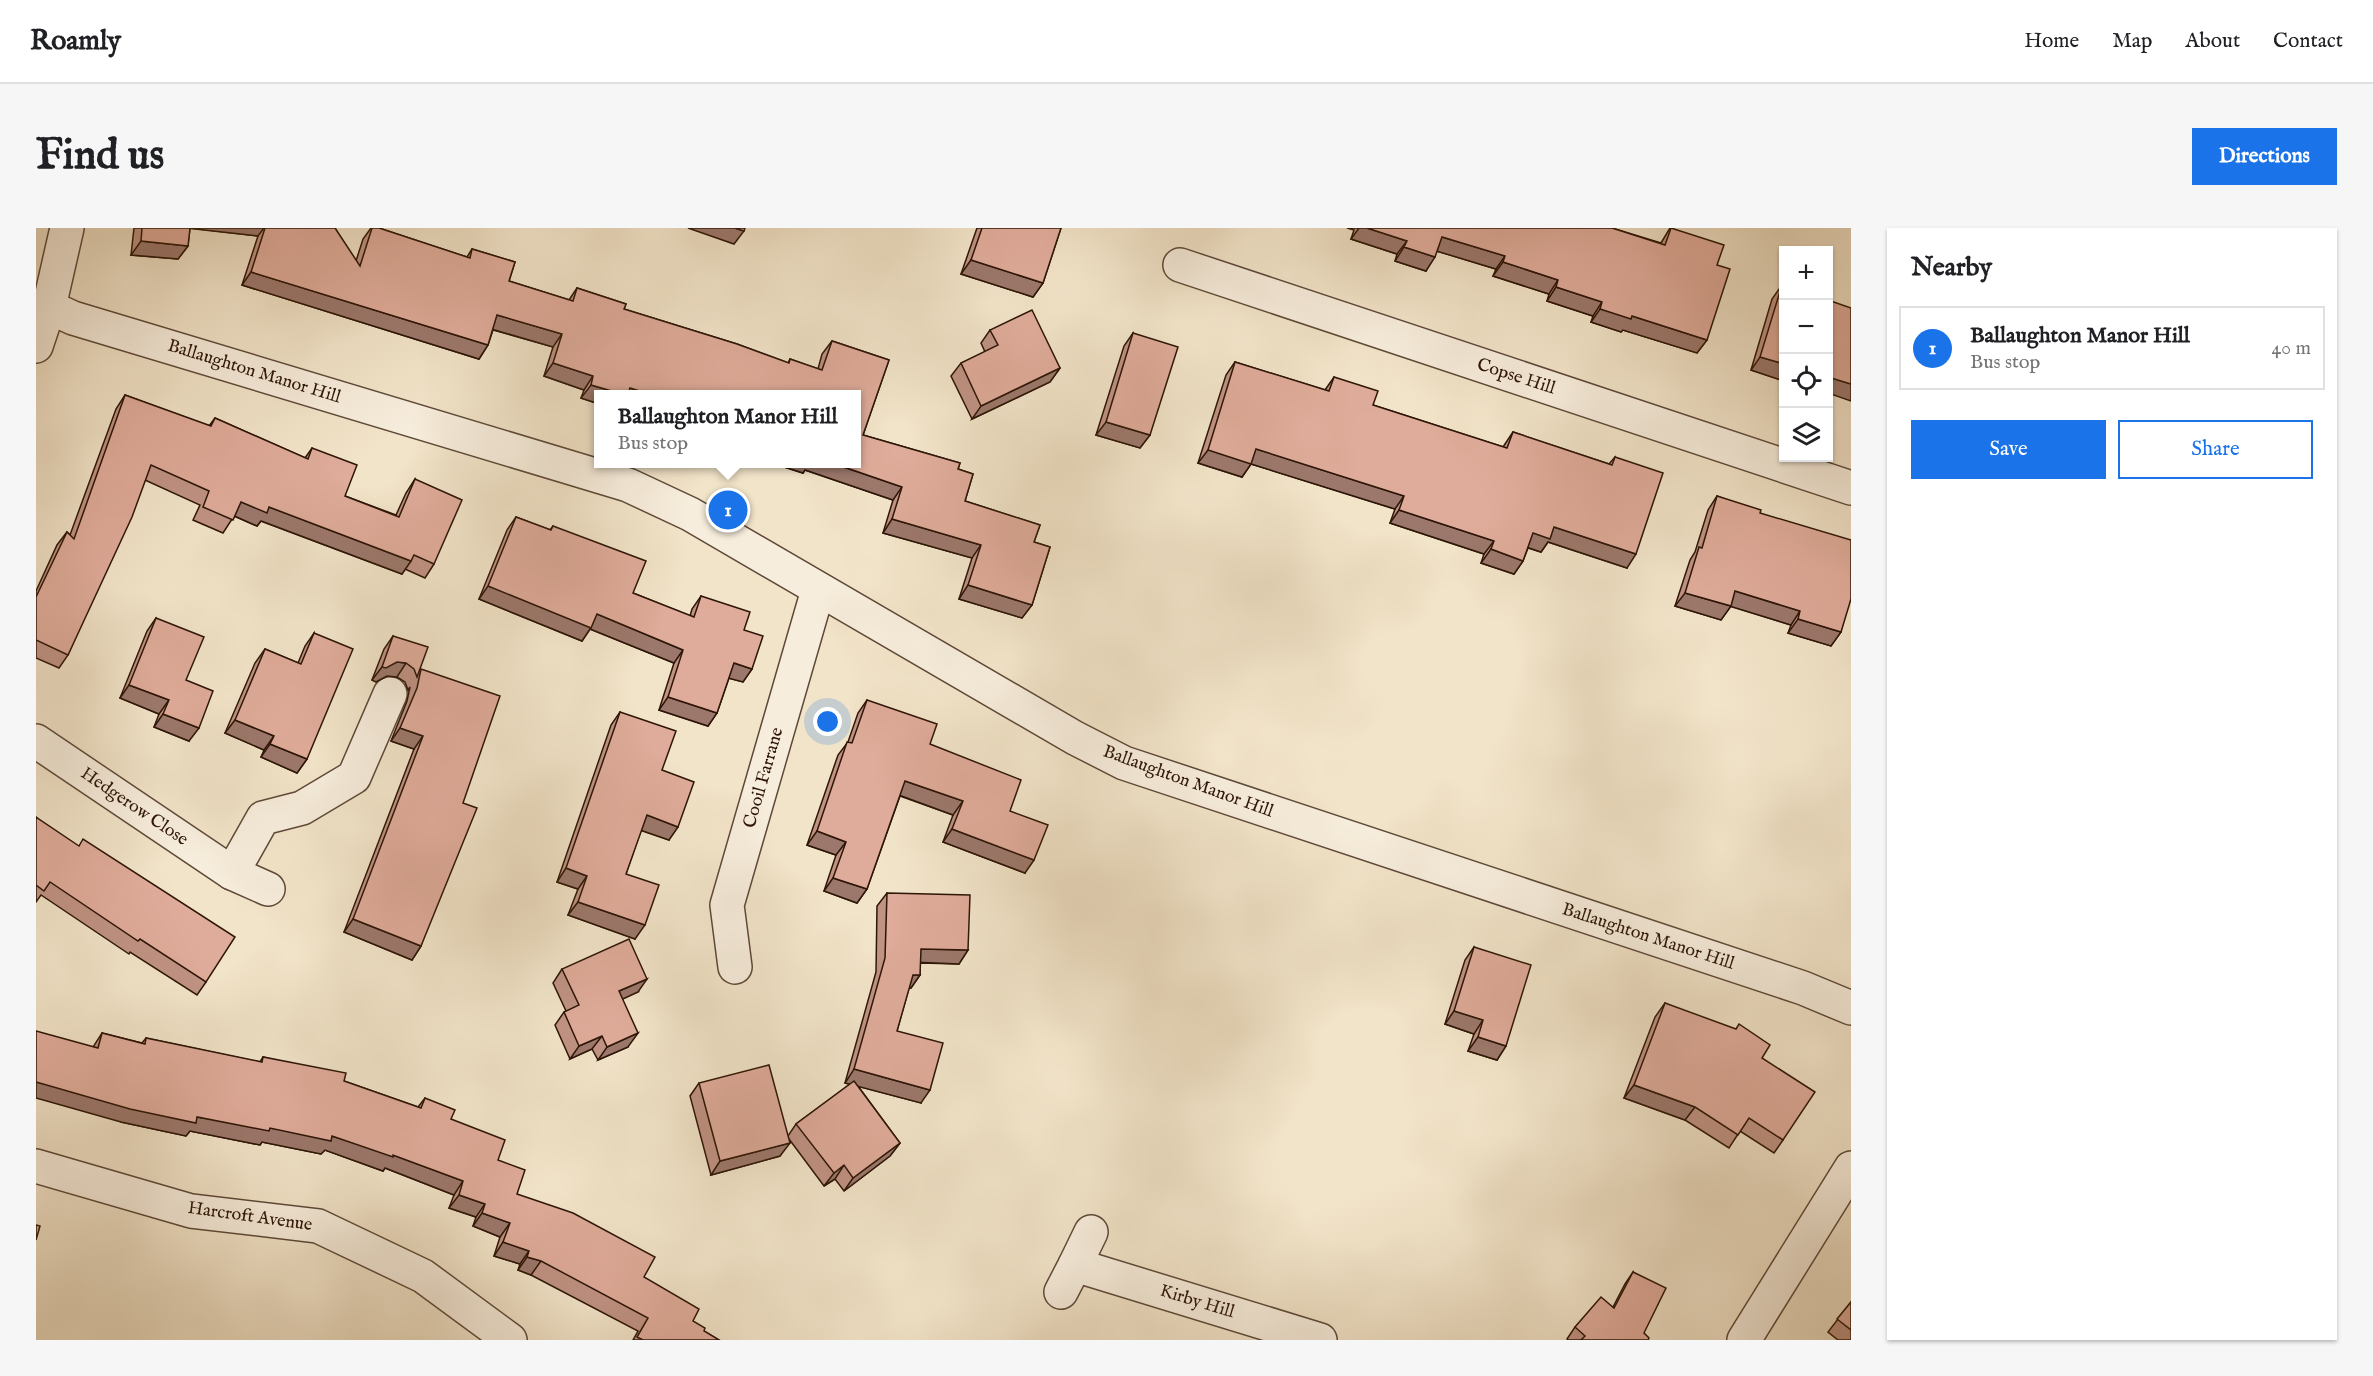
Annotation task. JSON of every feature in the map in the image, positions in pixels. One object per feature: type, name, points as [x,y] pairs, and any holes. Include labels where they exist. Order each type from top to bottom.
[{"type":"street","points":[[36,346],[49,307],[67,228]]},
{"type":"street","name":"Copse Hill","points":[[1180,265],[1851,488]]},
{"type":"street","name":"Ballaughton Manor Hill","points":[[49,307],[73,318],[628,485],[690,514],[1065,732],[1124,763],[1803,988],[1851,1008]]},
{"type":"street","name":"Cooil Farrane","points":[[735,968],[727,905],[818,590]]},
{"type":"street","points":[[232,873],[263,818],[302,808],[354,777],[390,694]]},
{"type":"street","name":"Hedgerow Close","points":[[36,741],[232,873],[268,889]]},
{"type":"street","name":"Harcroft Avenue","points":[[36,1166],[191,1211],[318,1226],[423,1276],[510,1340]]},
{"type":"street","points":[[1744,1340],[1851,1168]]},
{"type":"street","name":"Kirby Hill","points":[[1091,1232],[1068,1279],[1320,1340]]},
{"type":"building","points":[[142,228],[190,228],[188,246],[141,241]]},
{"type":"building","points":[[265,228],[335,228],[360,266],[372,228],[379,228],[470,258],[472,249],[515,262],[509,281],[573,301],[577,288],[626,304],[624,309],[737,344],[789,363],[790,359],[822,370],[832,341],[889,360],[863,435],[960,463],[958,469],[973,474],[965,501],[1040,525],[1034,542],[1050,547],[1032,605],[968,585],[981,545],[892,519],[902,487],[847,468],[861,468],[861,390],[636,390],[630,388],[629,390],[608,390],[591,385],[593,376],[553,363],[562,334],[497,315],[488,345],[251,272]]},
{"type":"building","points":[[982,228],[1061,228],[1043,283],[971,260]]},
{"type":"building","points":[[1367,228],[1612,228],[1665,245],[1671,228],[1724,245],[1717,265],[1730,269],[1707,340],[1632,316],[1631,319],[1600,309],[1602,302],[1556,287],[1558,280],[1503,262],[1505,256],[1442,237],[1435,257],[1404,247],[1407,241]]},
{"type":"building","points":[[1779,295],[1779,363],[1760,357]]},
{"type":"building","points":[[1833,302],[1851,308],[1851,384],[1833,379]]},
{"type":"building","points":[[1032,310],[1060,368],[981,406],[961,363],[998,345],[990,330]]},
{"type":"building","points":[[1133,333],[1178,347],[1150,435],[1106,422]]},
{"type":"building","points":[[1235,362],[1329,391],[1334,377],[1378,391],[1373,405],[1507,448],[1513,432],[1612,465],[1615,457],[1663,473],[1636,554],[1554,527],[1550,539],[1533,533],[1523,561],[1491,549],[1494,541],[1399,510],[1404,496],[1256,449],[1251,464],[1208,450]]},
{"type":"building","points":[[125,395],[211,426],[215,418],[308,459],[312,448],[357,465],[345,496],[399,517],[415,479],[462,500],[434,564],[414,555],[411,561],[269,507],[267,513],[241,502],[233,520],[203,507],[209,491],[151,465],[132,517],[68,655],[36,640],[36,597],[67,532],[74,539]]},
{"type":"building","points":[[1717,496],[1761,510],[1760,513],[1851,540],[1851,599],[1841,632],[1798,619],[1800,611],[1735,591],[1731,606],[1685,593],[1699,547],[1702,548]]},
{"type":"building","points":[[516,517],[551,530],[553,526],[646,561],[633,593],[694,617],[701,596],[750,612],[744,630],[763,636],[752,669],[734,663],[717,713],[668,697],[683,650],[597,614],[591,628],[488,586]]},
{"type":"building","points":[[156,618],[204,637],[186,680],[213,691],[199,728],[163,714],[169,700],[129,685]]},
{"type":"building","points":[[314,633],[353,649],[307,759],[270,744],[274,736],[235,720],[265,649],[301,664]]},
{"type":"building","points":[[393,636],[428,647],[417,677],[414,669],[406,663],[397,662],[386,668],[382,667]]},
{"type":"building","points":[[421,669],[500,696],[463,803],[477,808],[421,946],[353,919],[423,736],[400,728],[417,688]]},
{"type":"building","points":[[867,700],[937,724],[930,744],[1021,780],[1010,811],[1048,825],[1034,860],[952,829],[963,801],[905,781],[867,889],[833,878],[846,842],[817,831],[847,742],[852,743]]},
{"type":"building","points":[[620,712],[676,731],[662,770],[694,782],[678,827],[647,815],[626,874],[659,885],[645,925],[578,902],[587,876],[566,868]]},
{"type":"building","points":[[36,817],[79,846],[83,839],[235,937],[206,982],[140,939],[138,941],[50,882],[44,891],[36,885]]},
{"type":"building","points":[[887,893],[970,895],[968,950],[921,949],[920,975],[913,975],[897,1031],[943,1043],[930,1090],[854,1069],[885,958]]},
{"type":"building","points":[[629,939],[647,979],[619,991],[638,1033],[607,1047],[602,1036],[579,1046],[564,1012],[579,1005],[562,969]]},
{"type":"building","points":[[1474,947],[1531,965],[1506,1046],[1478,1037],[1483,1020],[1454,1011]]},
{"type":"building","points":[[1665,1003],[1736,1029],[1739,1024],[1770,1045],[1762,1058],[1815,1092],[1783,1140],[1749,1118],[1738,1135],[1695,1107],[1634,1085]]},
{"type":"building","points":[[36,1031],[98,1048],[102,1033],[145,1044],[146,1038],[262,1062],[263,1057],[346,1073],[344,1081],[421,1108],[425,1098],[455,1110],[451,1119],[505,1140],[498,1160],[525,1170],[517,1194],[573,1213],[655,1257],[644,1277],[699,1309],[693,1321],[719,1340],[643,1340],[637,1337],[648,1318],[541,1261],[527,1257],[529,1251],[503,1242],[510,1223],[482,1213],[485,1204],[459,1195],[463,1181],[393,1155],[393,1157],[332,1136],[331,1141],[270,1128],[269,1131],[197,1117],[196,1123],[130,1109],[36,1082]]},
{"type":"building","points":[[769,1065],[790,1143],[720,1161],[699,1083]]},
{"type":"building","points":[[854,1081],[900,1143],[853,1178],[844,1165],[834,1173],[796,1124]]},
{"type":"building","points":[[36,1225],[40,1226],[36,1240]]},
{"type":"building","points":[[1633,1272],[1666,1288],[1644,1333],[1649,1338],[1648,1340],[1581,1340],[1585,1336],[1575,1327],[1601,1297],[1614,1308]]},
{"type":"building","points":[[1851,1302],[1851,1330],[1837,1319]]},
{"type":"place","name":"Ballaughton Manor Hill","points":[[728,510]]}]
